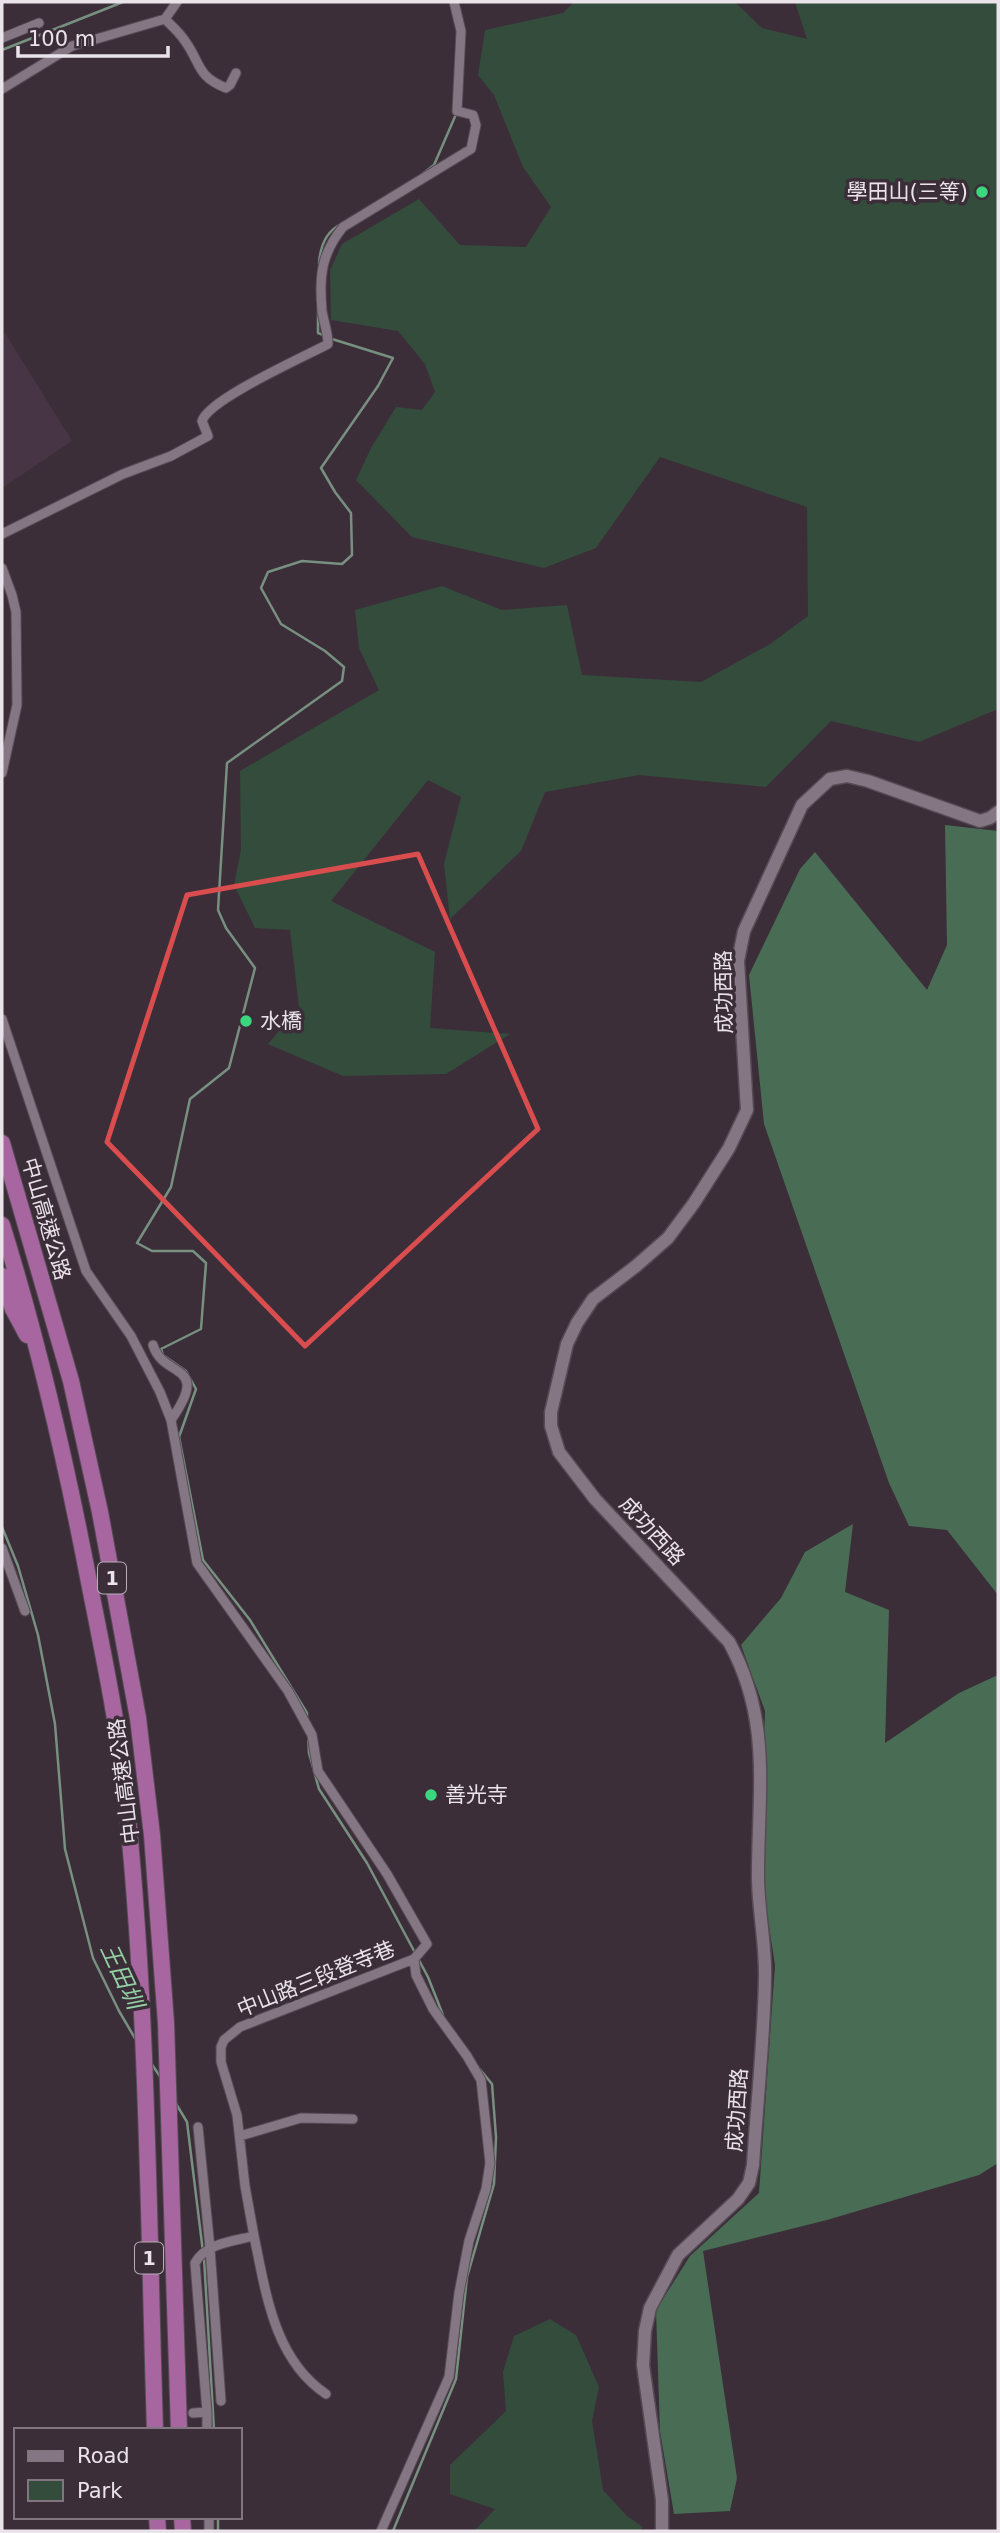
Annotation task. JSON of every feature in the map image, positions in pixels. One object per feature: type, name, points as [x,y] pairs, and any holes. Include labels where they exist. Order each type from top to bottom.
[{"type":"highway","name":"中山高速公路","points":[[2,1143],[71,1381],[100,1512],[138,1718],[152,1835],[166,2023],[179,2428]]},
{"type":"highway","name":"中山高速公路","points":[[2,1225],[73,1500],[116,1720],[131,1847],[142,2011],[155,2428]]},
{"type":"highway","points":[[2,1276],[13,1309],[36,1350]]},
{"type":"street","points":[[2,89],[72,46],[165,19],[177,2]]},
{"type":"street","points":[[2,534],[123,474],[171,456],[208,436],[202,421],[211,408],[328,344],[328,332],[322,313],[323,265],[329,244],[343,227],[471,149],[476,125],[473,115],[457,111],[461,31],[454,2]]},
{"type":"street","points":[[165,19],[186,42],[195,63],[208,78],[226,88],[236,73]]},
{"type":"street","points":[[2,38],[39,23]]},
{"type":"street","points":[[2,568],[16,612],[17,705],[2,773]]},
{"type":"street","name":"成功西路","points":[[662,2531],[662,2500],[643,2365],[645,2331],[650,2308],[678,2255],[738,2199],[749,2183],[753,2165],[766,1975],[758,1881],[762,1777],[753,1699],[743,1668],[729,1642],[595,1499],[566,1462],[554,1440],[551,1412],[568,1344],[577,1323],[593,1299],[668,1238],[729,1148],[747,1110],[738,961],[744,931],[802,805],[830,779],[847,776],[980,821],[998,812]]},
{"type":"street","points":[[2,1019],[86,1270],[131,1336],[160,1392],[171,1420],[197,1563],[288,1691],[312,1735],[318,1771],[387,1874],[427,1944],[417,1956],[416,1975],[433,2009],[481,2080],[490,2163],[486,2189],[469,2241],[459,2293],[449,2377],[381,2531]]},
{"type":"street","points":[[153,1345],[158,1358],[178,1370],[186,1380],[186,1395],[171,1420]]},
{"type":"street","points":[[2,1548],[25,1611]]},
{"type":"street","name":"中山路三段登寺巷","points":[[326,2394],[308,2382],[280,2338],[268,2303],[245,2186],[237,2115],[221,2062],[221,2047],[224,2040],[240,2027],[417,1956]]},
{"type":"street","points":[[240,2136],[301,2118],[353,2119]]},
{"type":"street","points":[[198,2127],[221,2401]]},
{"type":"street","points":[[207,2428],[195,2263],[199,2256],[210,2248],[254,2236]]},
{"type":"street","points":[[193,2413],[206,2412]]},
{"type":"highlighted area","points":[[418,854],[538,1129],[305,1346],[107,1142],[187,895]]},
{"type":"shaded area","points":[[5,333],[72,441],[2,488],[2,335]]},
{"type":"green space","points":[[574,2],[735,2],[762,28],[807,39],[795,2],[998,2],[998,709],[919,742],[831,721],[766,787],[639,775],[545,792],[521,851],[450,919],[444,864],[461,797],[428,780],[331,901],[435,952],[430,1028],[510,1034],[446,1074],[343,1076],[268,1044],[299,1007],[290,930],[255,928],[234,885],[241,850],[240,771],[379,690],[359,648],[355,610],[442,586],[502,610],[567,605],[582,675],[701,682],[770,644],[808,616],[807,507],[660,457],[596,548],[544,568],[412,537],[356,480],[371,448],[396,407],[422,410],[435,392],[425,364],[398,331],[331,320],[330,270],[342,244],[419,199],[460,245],[526,247],[551,207],[523,167],[494,95],[478,75],[485,30],[563,13]]},
{"type":"green space","points":[[945,825],[998,831],[998,1595],[947,1530],[909,1526],[889,1483],[764,1124],[749,975],[800,869],[815,852],[927,990],[947,945]]},
{"type":"green space","points":[[853,1524],[845,1592],[889,1610],[885,1743],[959,1693],[998,1675],[998,2163],[979,2175],[827,2220],[703,2251],[737,2478],[730,2511],[674,2514],[660,2431],[656,2310],[690,2256],[759,2193],[775,1965],[760,1869],[765,1711],[741,1645],[781,1598],[805,1552]]},
{"type":"green space","points":[[550,2319],[576,2335],[599,2387],[592,2421],[603,2490],[627,2516],[643,2527],[640,2531],[474,2531],[495,2509],[450,2494],[450,2465],[506,2411],[503,2372],[514,2336]]},
{"type":"waterway","points":[[2,50],[123,2]]},
{"type":"waterway","points":[[421,175],[434,165],[457,112]]},
{"type":"waterway","points":[[319,264],[324,241],[331,231],[341,224]]},
{"type":"waterway","points":[[318,313],[318,333],[326,336]]},
{"type":"waterway","points":[[307,1717],[250,1620],[203,1560],[179,1437],[196,1389],[186,1371],[163,1355],[161,1349],[201,1329],[206,1263],[193,1251],[152,1251],[137,1243],[171,1187],[190,1099],[229,1068],[255,968],[226,928],[218,910],[227,763],[342,681],[344,667],[325,651],[281,624],[261,588],[268,572],[302,561],[342,564],[352,555],[351,513],[321,468],[378,386],[393,358],[332,339]]},
{"type":"waterway","name":"王田圳","points":[[2,1527],[18,1566],[38,1635],[55,1724],[65,1849],[93,1958],[136,2040]]},
{"type":"waterway","points":[[308,1734],[309,1753],[319,1789],[367,1863],[428,1977],[443,2015]]},
{"type":"waterway","name":"王田圳","points":[[151,2063],[161,2078]]},
{"type":"waterway","points":[[393,2531],[456,2379],[467,2277],[494,2184],[496,2137],[492,2084],[478,2067]]},
{"type":"waterway","name":"王田圳","points":[[175,2102],[187,2122],[203,2252]]},
{"type":"waterway","name":"王田圳","points":[[204,2258],[214,2428]]},
{"type":"waterway","name":"王田圳","points":[[218,2519],[218,2531]]},
{"type":"place","name":"學田山(三等)","points":[[982,192]]},
{"type":"place","name":"水橋","points":[[246,1021]]},
{"type":"place","name":"善光寺","points":[[431,1795]]}]
